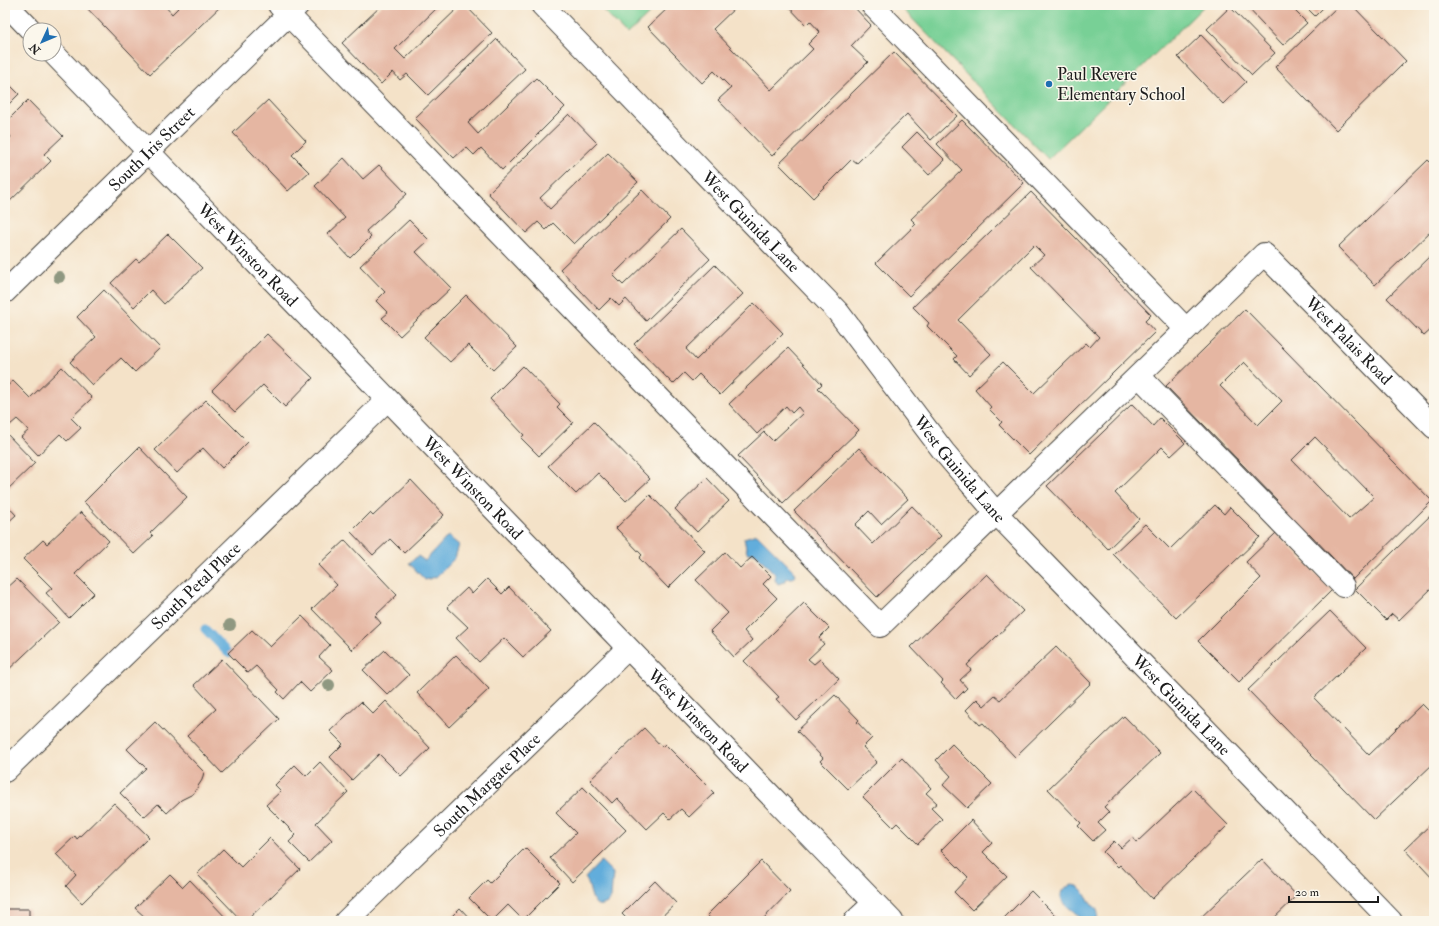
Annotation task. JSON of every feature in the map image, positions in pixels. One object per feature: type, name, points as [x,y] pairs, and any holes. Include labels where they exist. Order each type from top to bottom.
[{"type":"street","points":[[7,5],[23,22]]},
{"type":"street","name":"West Guinida Lane","points":[[542,5],[838,312],[944,452],[996,513],[1391,921]]},
{"type":"street","points":[[288,8],[880,626],[1186,329],[872,5]]},
{"type":"street","name":"South Iris Street","points":[[5,292],[148,152],[288,8]]},
{"type":"street","name":"West Winston Road","points":[[62,62],[627,649],[892,921]]},
{"type":"street","name":"West Palais Road","points":[[1186,329],[1264,254],[1434,427]]},
{"type":"street","points":[[1139,376],[1343,586]]},
{"type":"street","name":"South Petal Place","points":[[5,771],[387,400]]},
{"type":"street","name":"South Margate Place","points":[[346,921],[627,649]]},
{"type":"street","points":[[855,921],[874,903]]},
{"type":"green space","points":[[598,5],[658,5],[627,35]]},
{"type":"green space","name":"Paul Revere Elementary School","points":[[899,5],[1205,5],[1048,159]]},
{"type":"water","points":[[757,534],[794,571],[795,574],[793,578],[787,578],[785,582],[778,584],[775,580],[775,574],[755,553],[747,553],[744,538]]},
{"type":"water","points":[[448,536],[459,545],[455,558],[436,577],[425,580],[409,563],[418,556],[425,561]]},
{"type":"water","points":[[601,861],[613,873],[611,898],[607,903],[597,905],[594,902],[585,878]]},
{"type":"water","points":[[1073,885],[1078,886],[1083,891],[1097,910],[1097,921],[1082,921],[1080,917],[1062,900],[1062,891]]},
{"type":"building","points":[[84,5],[164,5],[172,14],[181,5],[222,5],[150,74]]},
{"type":"building","points":[[382,5],[440,5],[395,49],[405,59],[461,5],[465,5],[492,33],[428,95],[407,74],[400,80],[393,72],[381,84],[342,43]]},
{"type":"building","points":[[671,5],[738,5],[713,29],[771,90],[813,49],[808,44],[820,32],[810,21],[806,25],[787,5],[852,5],[871,25],[851,46],[868,62],[772,156],[718,100],[731,88],[714,71],[702,83],[648,27]]},
{"type":"building","points":[[1245,5],[1289,5],[1307,23],[1283,45]]},
{"type":"building","points":[[1304,5],[1326,5],[1315,16]]},
{"type":"building","points":[[1339,5],[1352,5],[1406,61],[1336,130],[1275,67]]},
{"type":"building","points":[[1230,7],[1275,53],[1252,75],[1207,29]]},
{"type":"building","points":[[1201,35],[1246,82],[1223,104],[1178,57]]},
{"type":"building","points":[[497,39],[525,69],[468,123],[478,134],[536,78],[565,107],[502,170],[481,148],[474,155],[466,147],[454,158],[415,118]]},
{"type":"building","points":[[894,52],[957,116],[931,140],[907,114],[857,163],[852,159],[813,198],[779,164]]},
{"type":"building","points":[[5,80],[19,94],[5,108]]},
{"type":"building","points":[[28,100],[63,136],[44,154],[51,161],[5,206],[5,143],[11,137],[5,130],[5,123]]},
{"type":"building","points":[[268,100],[306,141],[292,155],[309,172],[288,191],[233,133]]},
{"type":"building","points":[[569,114],[597,143],[540,198],[550,209],[608,153],[638,182],[574,244],[553,223],[546,230],[538,222],[526,233],[488,193]]},
{"type":"building","points":[[962,120],[1024,183],[909,296],[876,263],[916,224],[911,219],[962,170],[937,144]]},
{"type":"building","points":[[917,132],[945,160],[929,175],[902,147]]},
{"type":"building","points":[[344,158],[363,179],[379,165],[407,194],[366,231],[371,237],[350,258],[328,234],[345,218],[315,186]]},
{"type":"building","points":[[1428,160],[1434,166],[1434,228],[1375,285],[1338,247]]},
{"type":"building","points":[[642,190],[670,219],[613,275],[623,285],[681,229],[710,259],[646,321],[626,299],[619,306],[611,298],[599,310],[560,269]]},
{"type":"building","points":[[1031,192],[1151,315],[1145,321],[1155,332],[1029,455],[999,425],[1002,422],[989,409],[991,407],[975,389],[1003,362],[1034,393],[1086,343],[1090,347],[1099,337],[1031,267],[1044,255],[1034,245],[958,320],[991,354],[969,375],[954,359],[957,356],[927,326],[929,323],[913,307]]},
{"type":"building","points":[[409,220],[429,240],[416,252],[451,288],[400,336],[382,318],[388,313],[376,301],[385,292],[360,266]]},
{"type":"building","points":[[168,234],[202,268],[164,304],[151,290],[134,307],[111,283],[136,259],[139,262]]},
{"type":"building","points":[[1434,252],[1434,327],[1424,336],[1387,298]]},
{"type":"building","points":[[715,265],[743,294],[686,349],[696,360],[754,303],[783,333],[720,395],[699,374],[692,381],[684,373],[673,384],[634,344]]},
{"type":"building","points":[[104,290],[160,348],[135,372],[121,358],[92,385],[70,362],[96,337],[77,317]]},
{"type":"building","points":[[466,295],[517,347],[493,370],[468,345],[450,362],[424,337]]},
{"type":"building","points":[[1245,309],[1432,501],[1353,579],[1309,533],[1306,537],[1273,504],[1277,500],[1166,386]],"holes":[[[1244,362],[1282,401],[1258,425],[1220,386]],[[1315,437],[1374,497],[1349,519],[1292,460]]]},
{"type":"building","points":[[267,334],[313,378],[285,407],[263,385],[235,412],[212,390]]},
{"type":"building","points":[[788,348],[822,384],[818,388],[859,430],[783,503],[738,456],[764,432],[773,441],[803,413],[798,407],[792,413],[786,406],[757,434],[729,404]]},
{"type":"building","points":[[523,366],[560,404],[557,407],[573,423],[539,456],[521,438],[524,435],[490,399]]},
{"type":"building","points":[[62,367],[92,398],[71,418],[81,428],[67,441],[60,434],[38,455],[21,437],[29,430],[17,419],[10,425],[5,419],[5,388],[13,381],[30,398]]},
{"type":"building","points":[[206,400],[248,442],[222,468],[203,448],[177,473],[155,450]]},
{"type":"building","points":[[1132,404],[1153,426],[1160,418],[1185,443],[1171,456],[1162,447],[1115,493],[1139,519],[1108,549],[1047,486]]},
{"type":"building","points":[[594,422],[650,479],[626,501],[598,473],[576,494],[548,466]]},
{"type":"building","points":[[5,432],[35,463],[5,492]]},
{"type":"building","points":[[139,447],[187,497],[150,533],[153,536],[134,554],[84,502]]},
{"type":"building","points":[[859,448],[908,499],[881,524],[869,511],[855,525],[873,544],[912,506],[941,536],[877,597],[794,511]]},
{"type":"building","points":[[707,478],[729,501],[697,532],[675,509]]},
{"type":"building","points":[[411,480],[444,515],[404,553],[390,539],[373,555],[351,532],[370,513],[373,516]]},
{"type":"building","points":[[650,495],[705,551],[668,588],[639,558],[642,555],[616,528]]},
{"type":"building","points":[[5,503],[16,515],[5,525]]},
{"type":"building","points":[[1215,505],[1224,514],[1230,507],[1260,537],[1176,618],[1113,554],[1145,524],[1170,549]]},
{"type":"building","points":[[81,512],[109,541],[75,574],[94,593],[69,618],[46,593],[52,588],[23,559],[43,540],[47,544]]},
{"type":"building","points":[[1434,512],[1434,586],[1399,620],[1392,614],[1386,620],[1355,589]]},
{"type":"building","points":[[1276,533],[1332,590],[1239,682],[1198,641],[1261,578],[1246,562]]},
{"type":"building","points":[[345,540],[397,595],[375,616],[381,623],[352,650],[312,609],[337,585],[318,565]]},
{"type":"building","points":[[725,552],[740,568],[752,557],[771,576],[763,584],[777,598],[744,631],[752,640],[734,657],[710,631],[728,613],[696,580]]},
{"type":"building","points":[[987,574],[1023,611],[967,665],[971,670],[960,680],[967,688],[956,699],[941,683],[943,681],[911,647]]},
{"type":"building","points":[[17,579],[59,622],[5,673],[5,590]]},
{"type":"building","points":[[487,579],[502,594],[509,587],[551,631],[523,657],[504,638],[479,662],[456,638],[468,627],[447,607],[467,588],[472,594]]},
{"type":"building","points":[[804,603],[829,628],[819,638],[824,644],[808,659],[814,664],[820,659],[839,679],[796,720],[776,699],[779,697],[744,661]]},
{"type":"building","points":[[1330,611],[1366,648],[1314,698],[1369,755],[1422,704],[1434,716],[1434,763],[1374,820],[1248,690]]},
{"type":"building","points":[[302,616],[330,645],[319,657],[333,670],[310,692],[300,682],[284,699],[277,692],[279,690],[256,666],[248,673],[228,653],[252,630],[270,647]]},
{"type":"building","points":[[1056,647],[1091,683],[1015,757],[983,723],[980,725],[966,710],[977,699],[984,706],[995,696],[1000,700]]},
{"type":"building","points":[[385,650],[409,675],[388,695],[363,670]]},
{"type":"building","points":[[456,655],[489,689],[449,727],[417,693]]},
{"type":"building","points":[[222,659],[279,719],[222,773],[187,736],[216,709],[194,685]]},
{"type":"building","points":[[835,695],[859,720],[857,722],[872,738],[863,747],[877,762],[848,789],[820,761],[823,758],[797,731]]},
{"type":"building","points":[[386,701],[430,748],[401,776],[379,754],[352,780],[330,757],[343,744],[330,731],[361,702],[373,714]]},
{"type":"building","points":[[1124,716],[1160,753],[1104,807],[1109,812],[1098,823],[1105,830],[1093,841],[1078,826],[1081,823],[1048,789]]},
{"type":"building","points":[[155,722],[204,772],[202,780],[193,794],[181,800],[167,813],[158,804],[144,817],[120,793],[146,768],[127,749]]},
{"type":"building","points":[[644,728],[662,747],[665,744],[714,793],[689,817],[681,809],[670,819],[664,813],[647,829],[617,798],[612,803],[590,780]]},
{"type":"building","points":[[952,744],[992,784],[967,808],[943,785],[951,776],[936,760]]},
{"type":"building","points":[[902,758],[931,788],[926,793],[937,803],[931,808],[942,819],[918,844],[897,823],[893,827],[863,797]]},
{"type":"building","points":[[320,762],[348,792],[316,823],[332,840],[309,862],[289,842],[296,835],[266,805],[281,791],[275,785],[295,765],[306,776]]},
{"type":"building","points":[[583,787],[626,830],[572,882],[550,858],[576,833],[556,813]]},
{"type":"building","points":[[1193,789],[1228,825],[1152,899],[1120,865],[1118,867],[1103,852],[1114,841],[1121,848],[1132,838],[1137,842]]},
{"type":"building","points":[[114,803],[149,837],[82,903],[66,886],[76,875],[56,854],[75,836],[77,839]]},
{"type":"building","points":[[971,820],[992,843],[983,852],[1007,876],[972,910],[954,892],[968,877],[941,850]]},
{"type":"building","points":[[1434,821],[1434,880],[1405,849]]},
{"type":"building","points":[[270,838],[300,869],[246,921],[242,921],[197,874],[223,849],[241,867]]},
{"type":"building","points":[[525,848],[560,883],[523,920],[508,905],[492,921],[469,898],[487,880],[490,883]]},
{"type":"building","points":[[1262,859],[1297,896],[1271,921],[1197,921]]},
{"type":"building","points":[[761,861],[790,891],[762,920],[759,917],[755,921],[713,921],[707,915]]},
{"type":"building","points":[[170,874],[183,887],[190,880],[229,921],[143,921],[146,918],[135,908]]},
{"type":"building","points":[[655,881],[676,903],[657,921],[629,921],[622,914]]},
{"type":"building","points":[[1031,891],[1061,921],[1001,921]]},
{"type":"building","points":[[460,908],[472,921],[447,921]]},
{"type":"building","points":[[5,909],[29,909],[29,921],[5,921]]},
{"type":"waterway","points":[[205,629],[228,653]]},
{"type":"place","name":"Paul Revere Elementary School","points":[[1049,84]]}]
